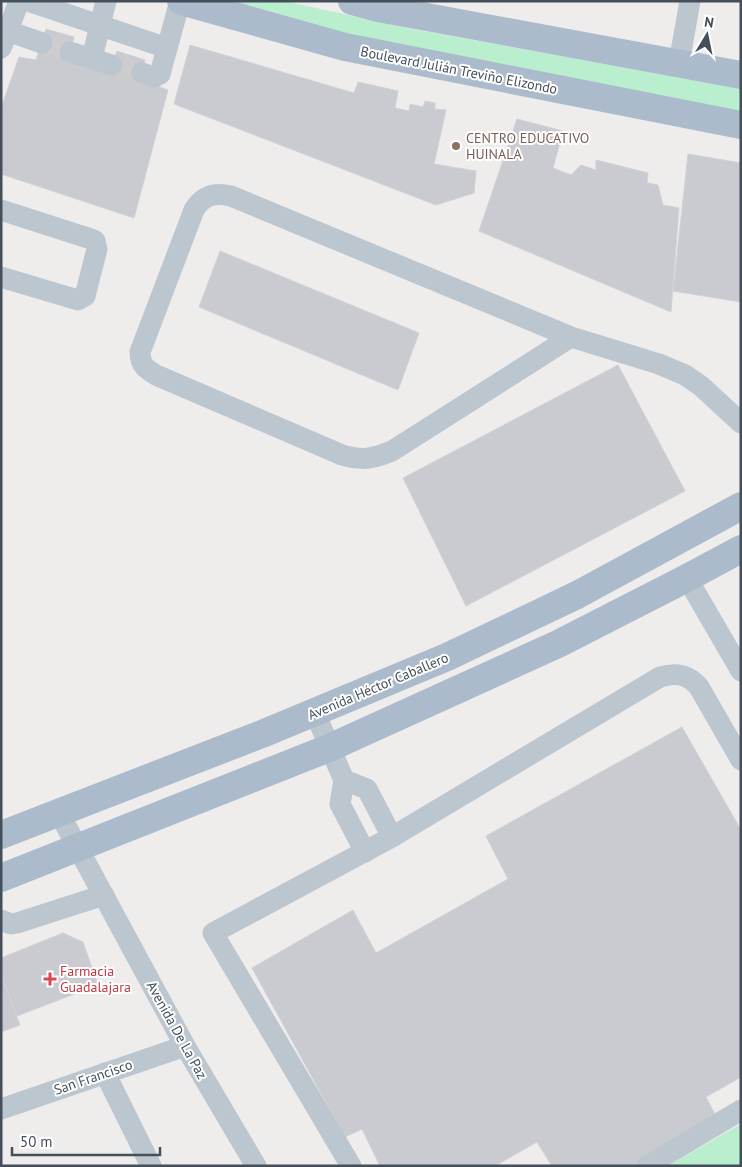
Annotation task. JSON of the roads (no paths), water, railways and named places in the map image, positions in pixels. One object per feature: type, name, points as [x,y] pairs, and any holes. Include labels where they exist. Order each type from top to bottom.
[{"type":"main road","name":"Boulevard Julián Treviño Elizondo","points":[[180,1],[345,47],[741,126]]},
{"type":"main road","points":[[352,1],[378,8],[741,75]]},
{"type":"main road","name":"Avenida Héctor Caballero","points":[[1,835],[315,713],[447,657],[577,595],[741,506]]},
{"type":"main road","points":[[1,878],[329,748],[558,644],[741,549]]},
{"type":"street","points":[[19,1],[5,40],[42,43]]},
{"type":"street","points":[[28,1],[167,48]]},
{"type":"street","points":[[70,52],[102,62],[100,26],[106,1]]},
{"type":"street","points":[[142,73],[154,77],[158,76],[180,1]]},
{"type":"street","points":[[680,64],[690,1]]},
{"type":"street","points":[[571,337],[392,451],[374,458],[357,460],[156,375],[143,366],[140,359],[140,352],[194,210],[198,203],[205,198],[214,194],[222,194],[231,196],[571,337],[659,364],[685,375],[701,386],[741,423]]},
{"type":"street","points":[[1,210],[91,239],[95,241],[97,249],[85,296],[78,300],[1,277]]},
{"type":"street","points":[[687,578],[741,670]]},
{"type":"street","points":[[350,1166],[213,933],[392,837],[660,676],[683,674],[692,679],[699,687],[741,760]]},
{"type":"street","points":[[315,713],[344,780],[340,804],[365,852]]},
{"type":"street","points":[[344,780],[367,789],[392,837]]},
{"type":"street","name":"Avenida De La Paz","points":[[58,813],[79,848],[185,1046],[256,1166]]},
{"type":"street","points":[[1,920],[11,924],[16,923],[104,895]]},
{"type":"street","name":"San Francisco","points":[[1,1109],[185,1046]]},
{"type":"street","points":[[105,1073],[151,1166]]},
{"type":"street","points":[[647,1166],[741,1110]]},
{"type":"tunnel","points":[[42,43],[70,52]]},
{"type":"tunnel","points":[[112,65],[142,73]]},
{"type":"place","name":"CENTRO EDUCATIVO HUINALA","points":[[456,146]]},
{"type":"place","name":"Farmacia Guadalajara","points":[[50,979]]}]
